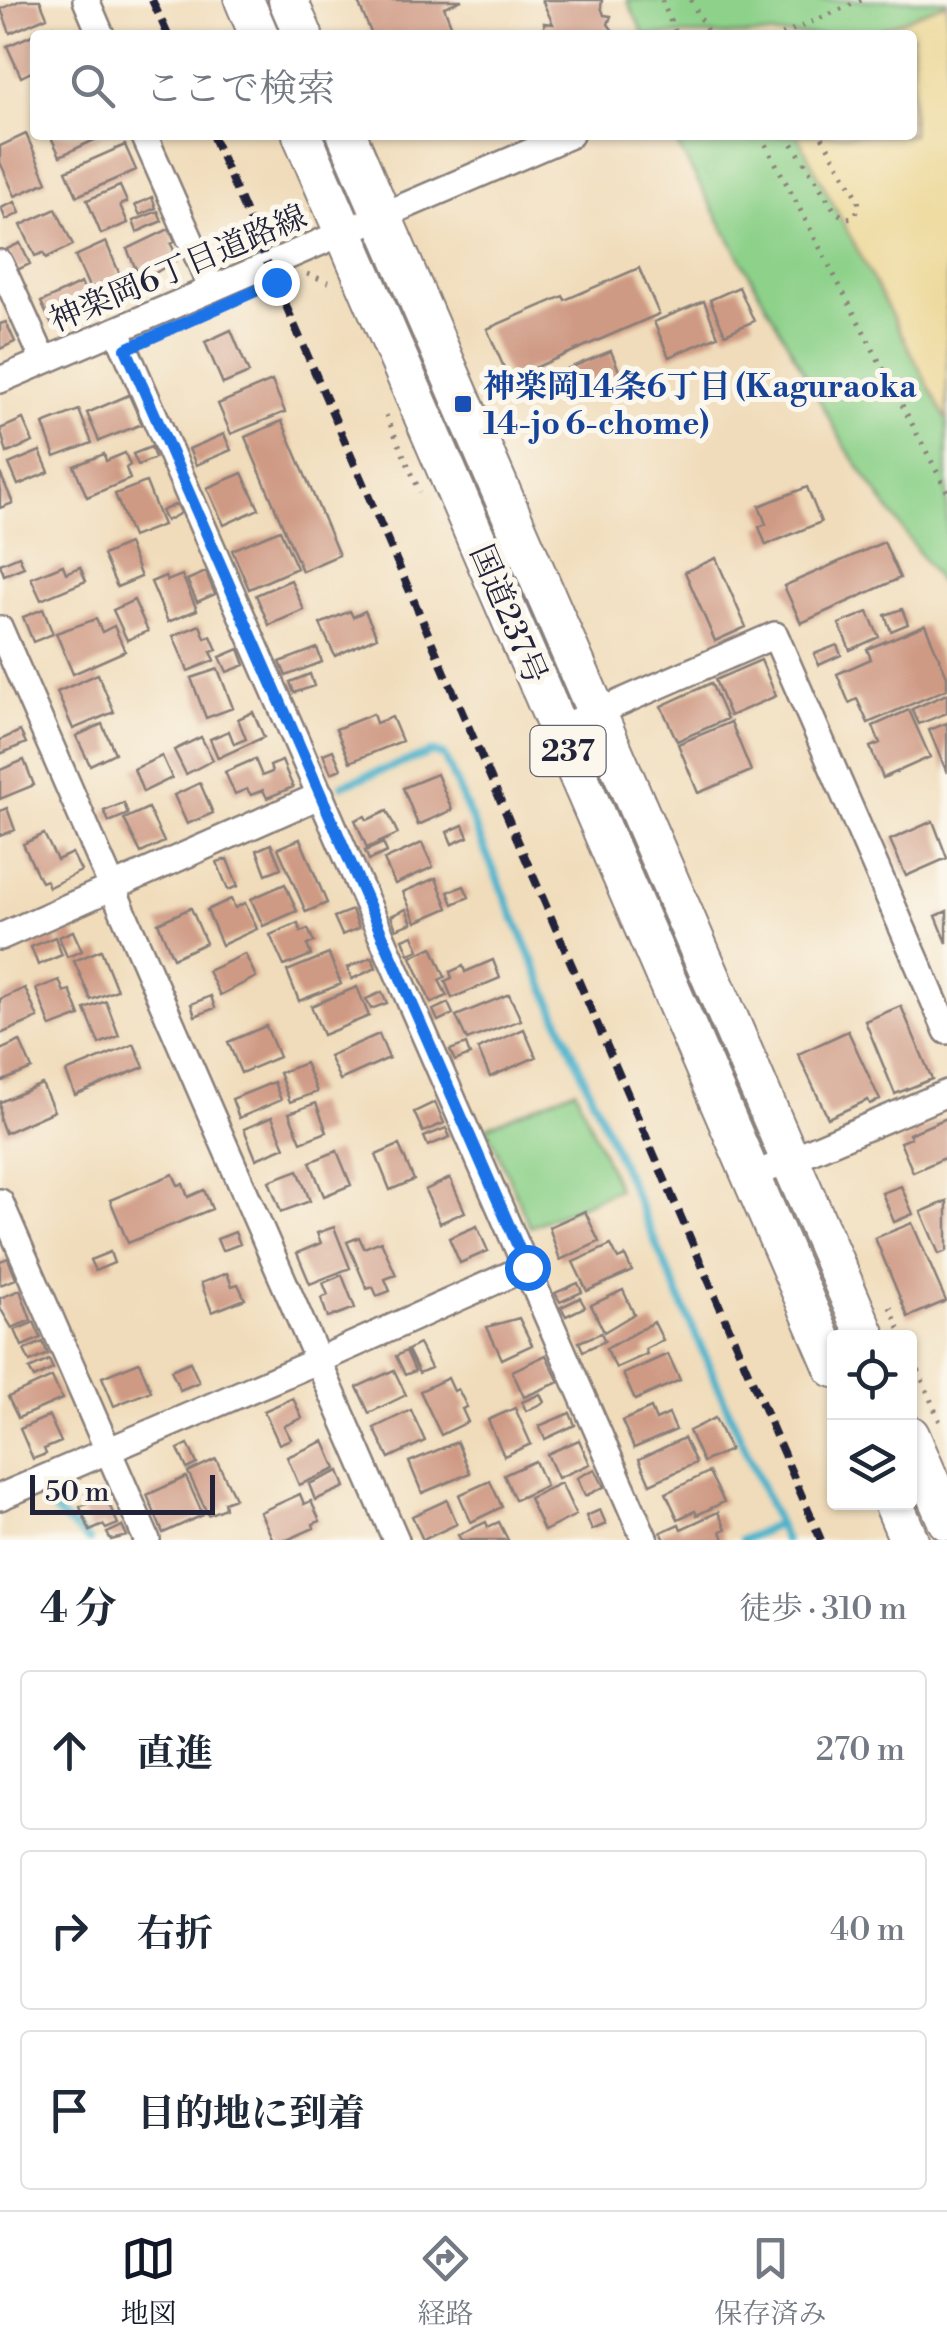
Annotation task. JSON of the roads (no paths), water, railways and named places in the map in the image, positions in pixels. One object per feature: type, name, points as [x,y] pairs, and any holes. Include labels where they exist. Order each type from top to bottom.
[{"type":"highway","points":[[244,0],[257,30]]},
{"type":"highway","points":[[288,0],[301,30]]},
{"type":"highway","name":"国道237号","points":[[304,140],[827,1352]]},
{"type":"highway","name":"国道237号","points":[[349,140],[864,1330]]},
{"type":"highway","points":[[917,1450],[947,1521]]},
{"type":"highway","points":[[896,1510],[909,1540]]},
{"type":"street","points":[[86,0],[99,30]]},
{"type":"street","points":[[146,140],[212,290]]},
{"type":"street","name":"神楽岡6丁目道路線","points":[[0,380],[559,140]]},
{"type":"street","points":[[0,263],[44,361]]},
{"type":"street","points":[[117,330],[645,1540]]},
{"type":"street","points":[[0,629],[396,1540]]},
{"type":"street","points":[[558,728],[776,636],[947,1031]]},
{"type":"street","points":[[0,937],[321,796]]},
{"type":"street","points":[[752,1176],[947,1093]]},
{"type":"street","points":[[0,1202],[147,1540]]},
{"type":"street","points":[[0,1496],[527,1267]]},
{"type":"waterway","points":[[342,785],[433,752],[444,756],[778,1524]]},
{"type":"waterway","points":[[52,1509],[89,1540]]},
{"type":"waterway","points":[[742,1540],[778,1524],[785,1540]]},
{"type":"railway","points":[[152,0],[166,30]]},
{"type":"railway","points":[[214,140],[821,1540]]},
{"type":"place","name":"神楽岡14条6丁目 (Kaguraoka 14-jo 6-chome)","points":[[463,404]]}]
